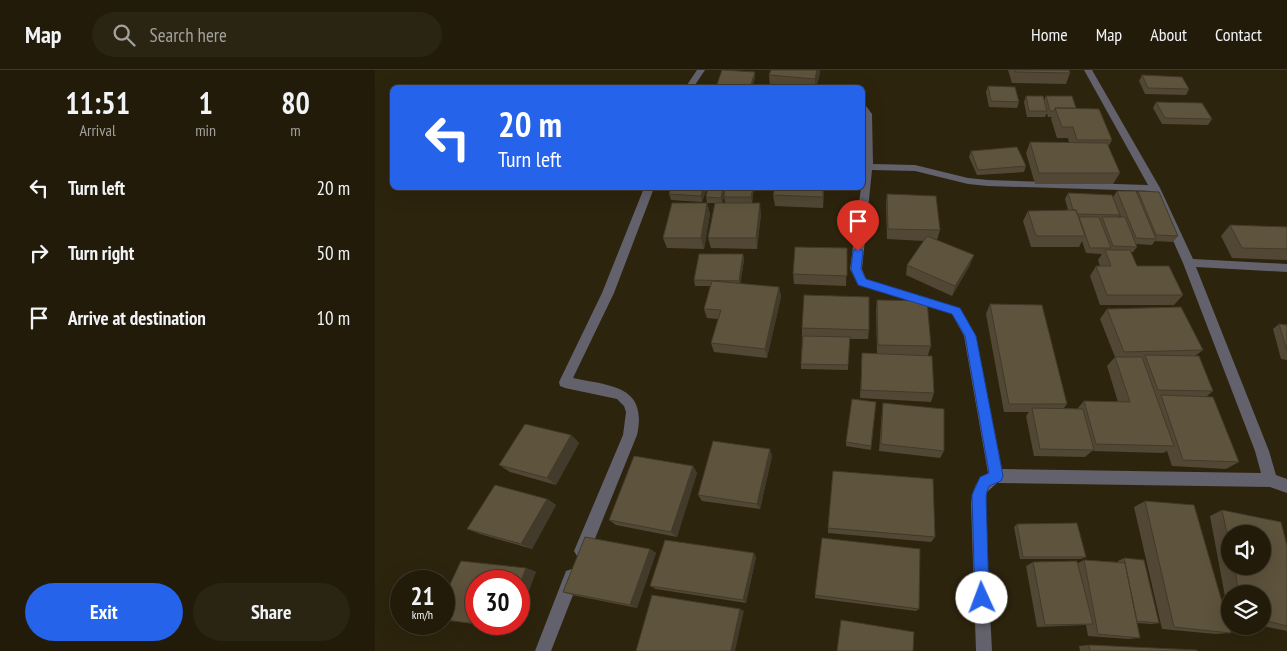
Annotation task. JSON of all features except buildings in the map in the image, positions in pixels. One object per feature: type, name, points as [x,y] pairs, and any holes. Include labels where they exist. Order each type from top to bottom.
[{"type":"street","points":[[691,85],[701,70]]},
{"type":"street","points":[[1089,70],[1109,109],[1155,188],[1189,263],[1262,451],[1270,480]]},
{"type":"street","points":[[865,110],[868,114],[868,167],[856,269],[859,278],[862,282],[881,289],[956,311],[970,336],[996,476]]},
{"type":"street","points":[[868,167],[915,168],[968,181],[988,183],[1155,188]]},
{"type":"street","points":[[543,651],[625,449],[633,422],[633,412],[626,398],[620,394],[565,382],[608,293],[648,190]]},
{"type":"street","points":[[1189,263],[1287,268]]},
{"type":"street","points":[[984,651],[979,495],[985,482],[996,476],[1270,480],[1287,486]]},
{"type":"route","points":[[858,251],[856,269],[862,282],[956,311],[970,336],[996,476],[985,482],[979,495],[982,598]]}]
